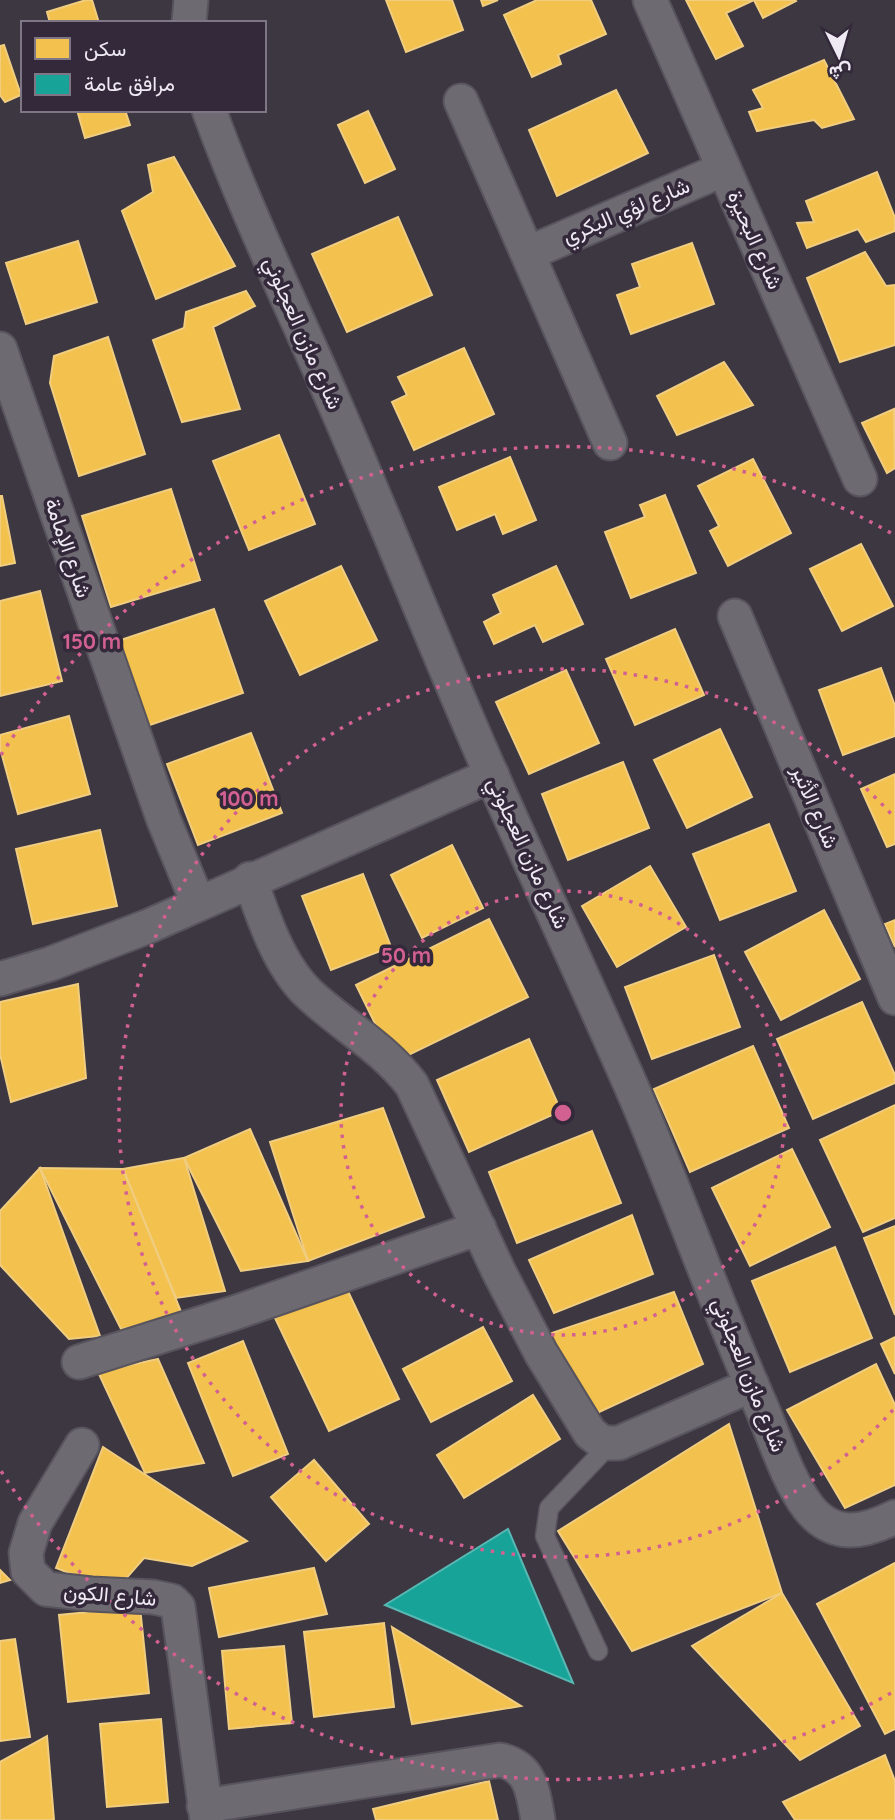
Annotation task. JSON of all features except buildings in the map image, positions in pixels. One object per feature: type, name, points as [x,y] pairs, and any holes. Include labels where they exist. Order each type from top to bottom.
[{"type":"street","points":[[189,21],[191,0]]},
{"type":"street","name":"شارع البحيرة","points":[[650,0],[860,480]]},
{"type":"street","points":[[461,101],[610,443]]},
{"type":"street","name":"شارع مازن العجلوني","points":[[210,112],[226,158],[343,422],[492,775],[578,963],[663,1161],[751,1385],[790,1474],[808,1506],[826,1524],[843,1530],[869,1530],[895,1517]]},
{"type":"street","name":"شارع لؤي البكري","points":[[528,253],[724,169]]},
{"type":"street","name":"شارع الإمامة","points":[[0,349],[163,818],[198,903]]},
{"type":"street","name":"شارع الأثير","points":[[735,616],[895,998]]},
{"type":"street","points":[[0,979],[50,964],[149,926],[492,775]]},
{"type":"street","points":[[250,880],[266,926],[298,982],[308,993],[369,1040],[412,1085],[541,1353],[582,1421],[597,1440],[611,1443],[628,1439],[751,1385]]},
{"type":"street","points":[[79,1362],[234,1313],[480,1228]]},
{"type":"street","name":"شارع الكون","points":[[82,1445],[35,1523],[26,1553],[28,1570],[46,1589],[153,1597],[172,1601],[178,1607],[205,1813],[500,1760],[510,1762],[526,1775],[531,1783],[538,1820]]},
{"type":"lane","points":[[598,1651],[545,1536],[549,1508],[611,1443]]}]
